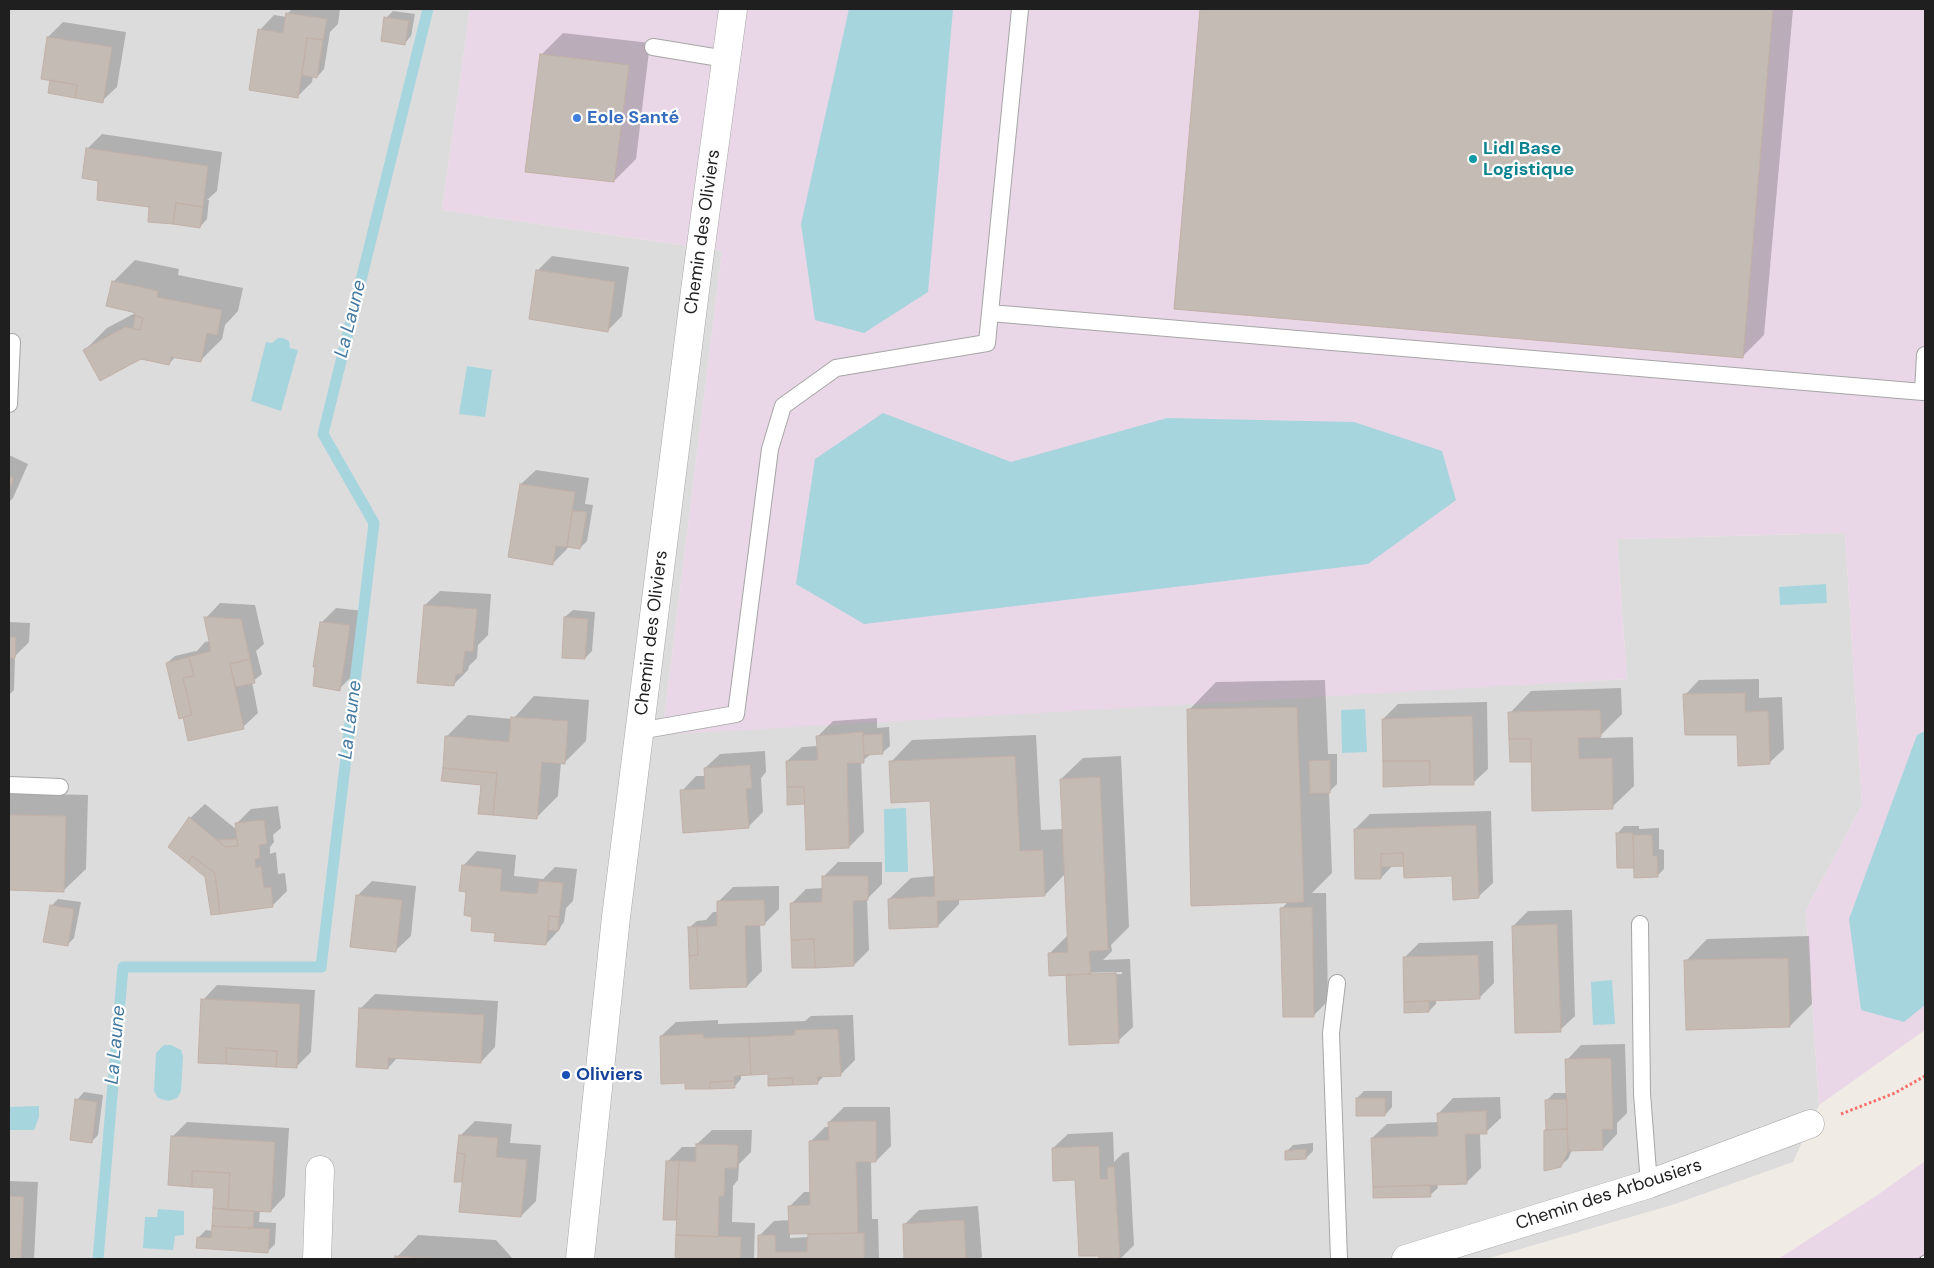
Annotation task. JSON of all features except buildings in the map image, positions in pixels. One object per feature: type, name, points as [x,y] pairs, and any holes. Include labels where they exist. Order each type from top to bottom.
[{"type":"street","name":"Chemin des Oliviers","points":[[580,1259],[616,918],[733,9]]},
{"type":"street","name":"Chemin des Arbousiers","points":[[1406,1259],[1649,1184],[1810,1124]]},
{"type":"street","points":[[317,1259],[320,1170]]},
{"type":"lane","points":[[639,731],[736,714],[770,449],[783,406],[836,368],[987,342],[1020,9]]},
{"type":"lane","points":[[653,47],[726,58]]},
{"type":"lane","points":[[990,313],[1922,392],[1925,355]]},
{"type":"lane","points":[[9,404],[12,342]]},
{"type":"lane","points":[[9,785],[60,787]]},
{"type":"lane","points":[[1640,924],[1642,1094],[1649,1184]]},
{"type":"lane","points":[[1336,983],[1331,1033],[1339,1259]]},
{"type":"path","points":[[1810,1124],[1888,1096],[1925,1076]]},
{"type":"shaded area","points":[[9,9],[470,9],[442,210],[722,251],[663,728],[1627,679],[1617,539],[1845,533],[1862,805],[1806,910],[1819,1105],[1793,1162],[1672,1205],[1486,1259],[9,1259]]},
{"type":"shaded area","points":[[470,9],[1925,9],[1925,1030],[1819,1105],[1806,910],[1862,805],[1845,533],[1617,539],[1627,679],[658,735],[663,728],[722,251],[442,210]]},
{"type":"shaded area","points":[[1925,1161],[1925,1259],[1778,1259],[1876,1196]]},
{"type":"water","points":[[849,9],[953,9],[928,292],[864,333],[815,320],[801,224]]},
{"type":"water","points":[[278,338],[289,341],[290,348],[298,350],[281,411],[251,401],[266,342],[272,343]]},
{"type":"water","points":[[467,366],[492,370],[485,417],[459,414]]},
{"type":"water","points":[[883,413],[1011,462],[1167,418],[1354,422],[1442,451],[1456,500],[1368,564],[864,624],[796,584],[815,459]]},
{"type":"water","points":[[1826,584],[1827,603],[1780,605],[1779,587]]},
{"type":"water","points":[[1365,709],[1367,752],[1342,753],[1341,710]]},
{"type":"water","points":[[1925,731],[1925,1005],[1904,1022],[1861,1010],[1849,919],[1917,735]]},
{"type":"water","points":[[906,808],[908,872],[885,872],[884,809]]},
{"type":"water","points":[[1612,980],[1615,1024],[1593,1025],[1591,982]]},
{"type":"water","points":[[164,1045],[171,1045],[181,1050],[183,1056],[181,1091],[177,1098],[168,1101],[158,1098],[154,1091],[156,1053]]},
{"type":"water","points":[[39,1106],[39,1117],[34,1130],[9,1130],[9,1107]]},
{"type":"water","points":[[158,1209],[184,1211],[184,1235],[175,1236],[173,1250],[143,1248],[145,1217],[157,1217]]},
{"type":"waterway","name":"La Laune","points":[[98,1259],[123,967],[321,967],[374,523],[323,434],[428,9]]},
{"type":"place","name":"Eole Santé","points":[[577,118]]},
{"type":"place","name":"Lidl Base Logistique","points":[[1473,159]]},
{"type":"place","name":"Oliviers","points":[[566,1075]]}]
